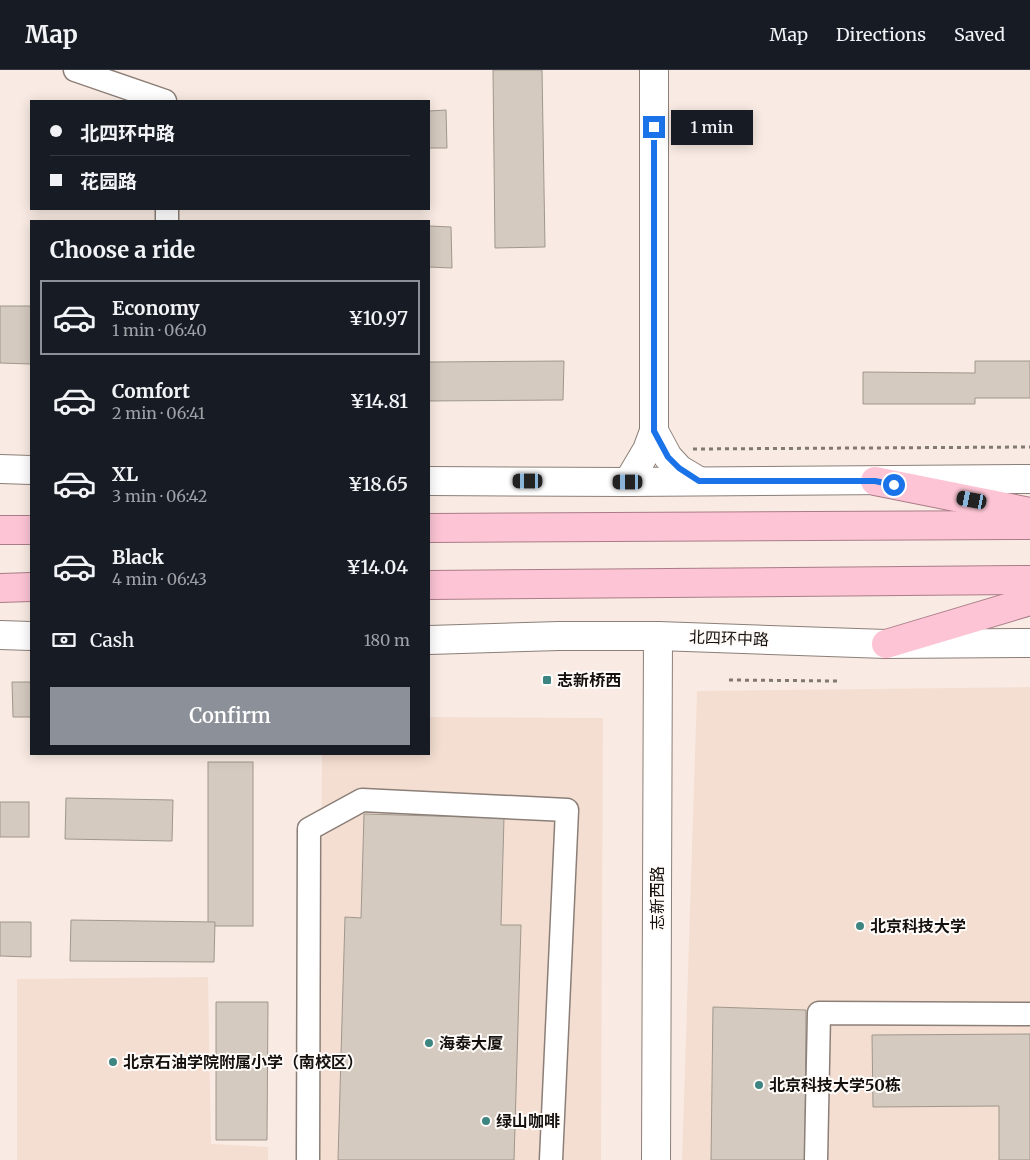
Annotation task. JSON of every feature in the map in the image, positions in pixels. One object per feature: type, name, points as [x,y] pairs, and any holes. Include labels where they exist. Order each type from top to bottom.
[{"type":"highway","points":[[875,481],[1030,512]]},
{"type":"highway","points":[[430,528],[1030,525]]},
{"type":"highway","points":[[0,530],[30,530]]},
{"type":"highway","points":[[430,584],[1030,580]]},
{"type":"highway","points":[[0,588],[30,587]]},
{"type":"highway","points":[[886,644],[1030,601]]},
{"type":"street","points":[[75,70],[162,100]]},
{"type":"street","points":[[628,482],[647,450],[654,431],[654,70]]},
{"type":"street","points":[[654,431],[668,457],[679,468],[699,481]]},
{"type":"street","points":[[0,469],[30,470]]},
{"type":"street","points":[[430,481],[1030,480]]},
{"type":"street","points":[[0,635],[30,636]]},
{"type":"street","name":"北四环中路","points":[[430,640],[559,636],[658,636],[886,644],[1030,643]]},
{"type":"street","name":"志新西路","points":[[656,1160],[658,636]]},
{"type":"street","points":[[308,1160],[309,829],[362,800],[567,810],[551,1160]]},
{"type":"street","points":[[816,1160],[819,1014],[1030,1014]]},
{"type":"path","points":[[688,449],[1030,447]]},
{"type":"path","points":[[729,680],[838,681]]},
{"type":"shaded area","name":"北京科技大学","points":[[1030,687],[1030,1160],[682,1160],[697,691]]},
{"type":"shaded area","points":[[430,717],[603,718],[601,1160],[319,1160],[322,755],[430,755]]},
{"type":"shaded area","name":"北京石油学院附属小学（南校区）","points":[[208,977],[211,1144],[268,1147],[268,1160],[17,1160],[17,979]]},
{"type":"building","points":[[493,70],[542,70],[545,247],[495,248]]},
{"type":"building","points":[[446,110],[447,148],[430,148],[430,111]]},
{"type":"building","points":[[430,226],[451,227],[452,268],[430,267]]},
{"type":"building","points":[[0,306],[30,306],[30,364],[0,363]]},
{"type":"building","points":[[564,361],[563,400],[430,401],[430,362]]},
{"type":"building","points":[[975,361],[1030,361],[1030,398],[975,398],[975,404],[863,404],[863,372],[975,373]]},
{"type":"building","points":[[12,682],[30,682],[30,717],[13,717]]},
{"type":"building","points":[[208,762],[253,762],[253,926],[208,926]]},
{"type":"building","points":[[66,798],[173,800],[172,841],[65,839]]},
{"type":"building","points":[[0,802],[29,802],[29,837],[0,837]]},
{"type":"building","name":"海泰大厦","points":[[364,814],[504,818],[501,925],[521,925],[514,1160],[338,1160],[345,917],[361,918]]},
{"type":"building","points":[[71,920],[215,922],[214,962],[70,961]]},
{"type":"building","points":[[0,922],[31,922],[31,957],[0,956]]},
{"type":"building","points":[[216,1002],[268,1002],[267,1140],[216,1140]]},
{"type":"building","name":"北京科技大学50栋","points":[[713,1007],[806,1010],[805,1160],[711,1160]]},
{"type":"building","points":[[1030,1034],[1030,1160],[999,1160],[999,1106],[873,1107],[872,1035]]},
{"type":"place","name":"志新桥西","points":[[547,680]]},
{"type":"place","name":"北京科技大学","points":[[860,926]]},
{"type":"place","name":"海泰大厦","points":[[429,1043]]},
{"type":"place","name":"北京石油学院附属小学（南校区）","points":[[113,1062]]},
{"type":"place","name":"北京科技大学50栋","points":[[759,1085]]},
{"type":"place","name":"绿山咖啡","points":[[486,1121]]},
{"type":"route","points":[[654,127],[654,431],[668,457],[679,468],[699,481],[875,481],[894,485]]}]
